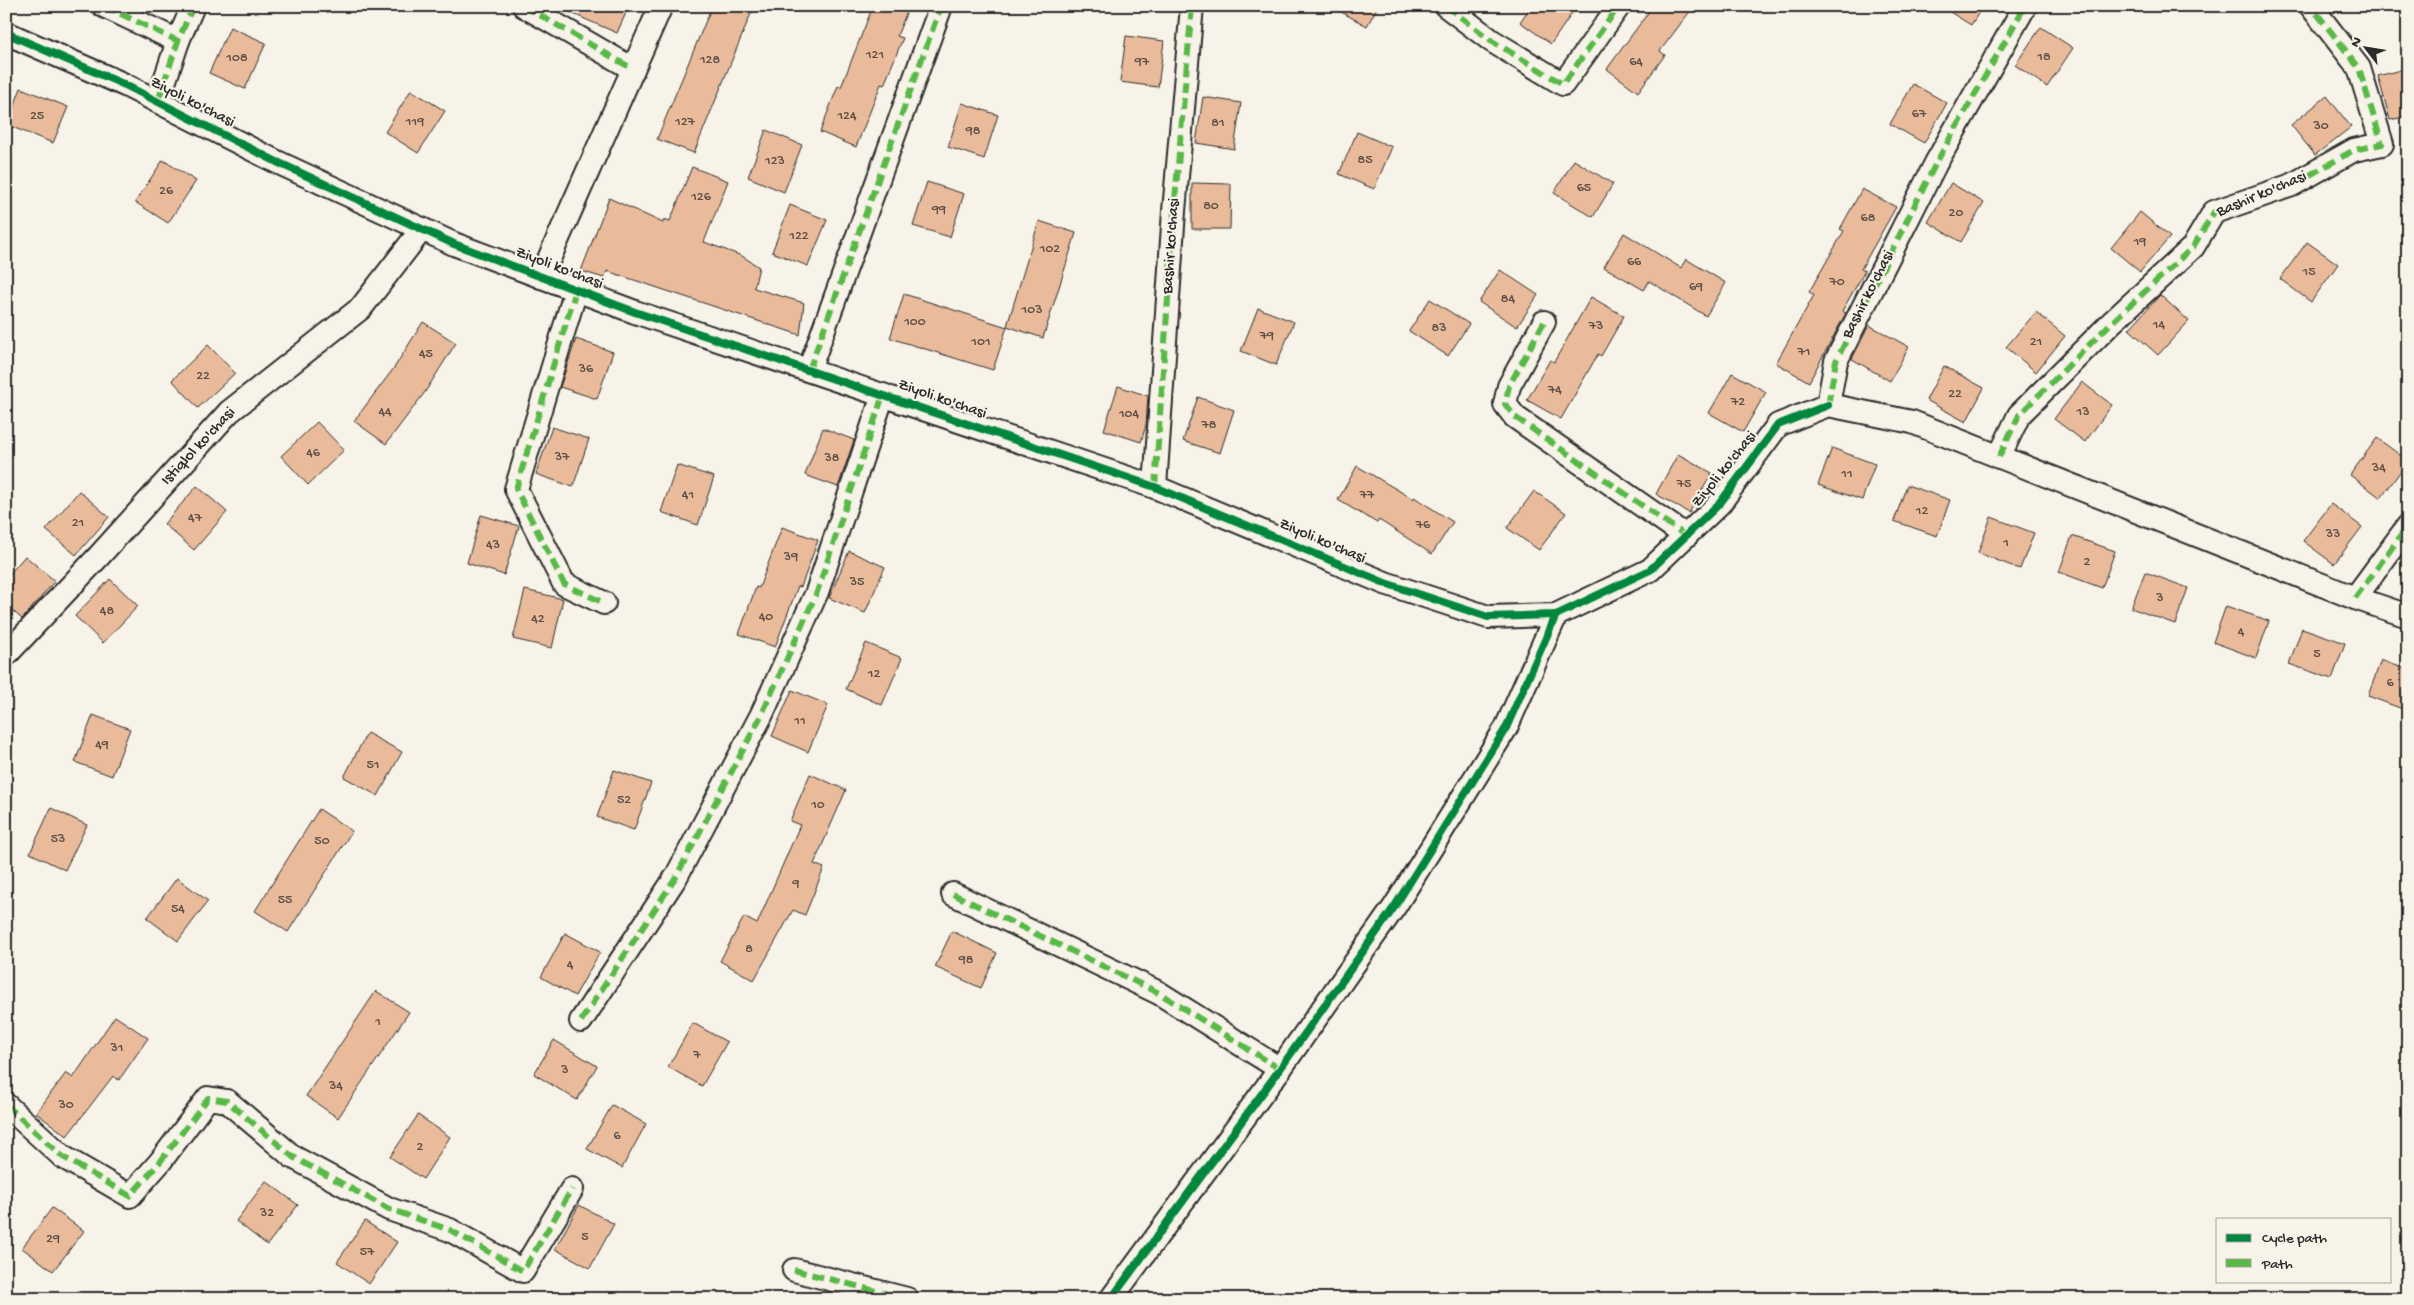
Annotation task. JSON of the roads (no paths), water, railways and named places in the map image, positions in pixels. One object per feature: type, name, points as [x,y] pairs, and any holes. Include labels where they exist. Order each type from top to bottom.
[{"type":"street","points":[[104,6],[178,41]]},
{"type":"street","points":[[158,101],[178,41],[193,6]]},
{"type":"street","points":[[524,6],[633,69]]},
{"type":"street","points":[[540,277],[661,6]]},
{"type":"street","points":[[810,370],[941,6]]},
{"type":"street","name":"Bashir ko'chasi","points":[[1154,486],[1174,211],[1192,6]]},
{"type":"street","points":[[1446,6],[1492,41],[1563,84],[1619,6]]},
{"type":"street","name":"Bashir ko'chasi","points":[[1828,405],[1836,360],[1936,163],[2025,6]]},
{"type":"street","name":"Bashir ko'chasi","points":[[1999,457],[2019,415],[2111,323],[2193,247],[2214,212],[2292,185],[2354,150],[2382,144],[2359,68],[2311,6]]},
{"type":"street","name":"Ziyoli ko'chasi","points":[[6,33],[158,101],[277,162],[454,244],[576,290],[1154,486],[1385,583],[1488,618],[1556,614],[1650,570],[1720,503],[1778,426],[1828,405]]},
{"type":"street","name":"Istiqlol ko'chasi","points":[[6,655],[99,556],[229,412],[361,308],[422,229]]},
{"type":"street","points":[[576,290],[516,489],[564,584],[604,603]]},
{"type":"street","points":[[1544,322],[1509,386],[1505,404],[1515,417],[1686,536]]},
{"type":"street","points":[[581,1021],[676,877],[762,714],[817,592],[883,395]]},
{"type":"street","points":[[1828,405],[1912,422],[2355,598],[2408,616]]},
{"type":"street","points":[[2355,598],[2408,526]]},
{"type":"street","points":[[1111,1299],[1280,1069],[1395,906],[1506,728],[1556,614]]},
{"type":"street","points":[[953,894],[1159,993],[1280,1069]]},
{"type":"street","points":[[6,1104],[63,1157],[130,1196],[160,1162],[208,1098],[227,1102],[293,1157],[389,1209],[450,1230],[523,1271],[572,1189]]},
{"type":"street","points":[[794,1270],[906,1299]]}]
